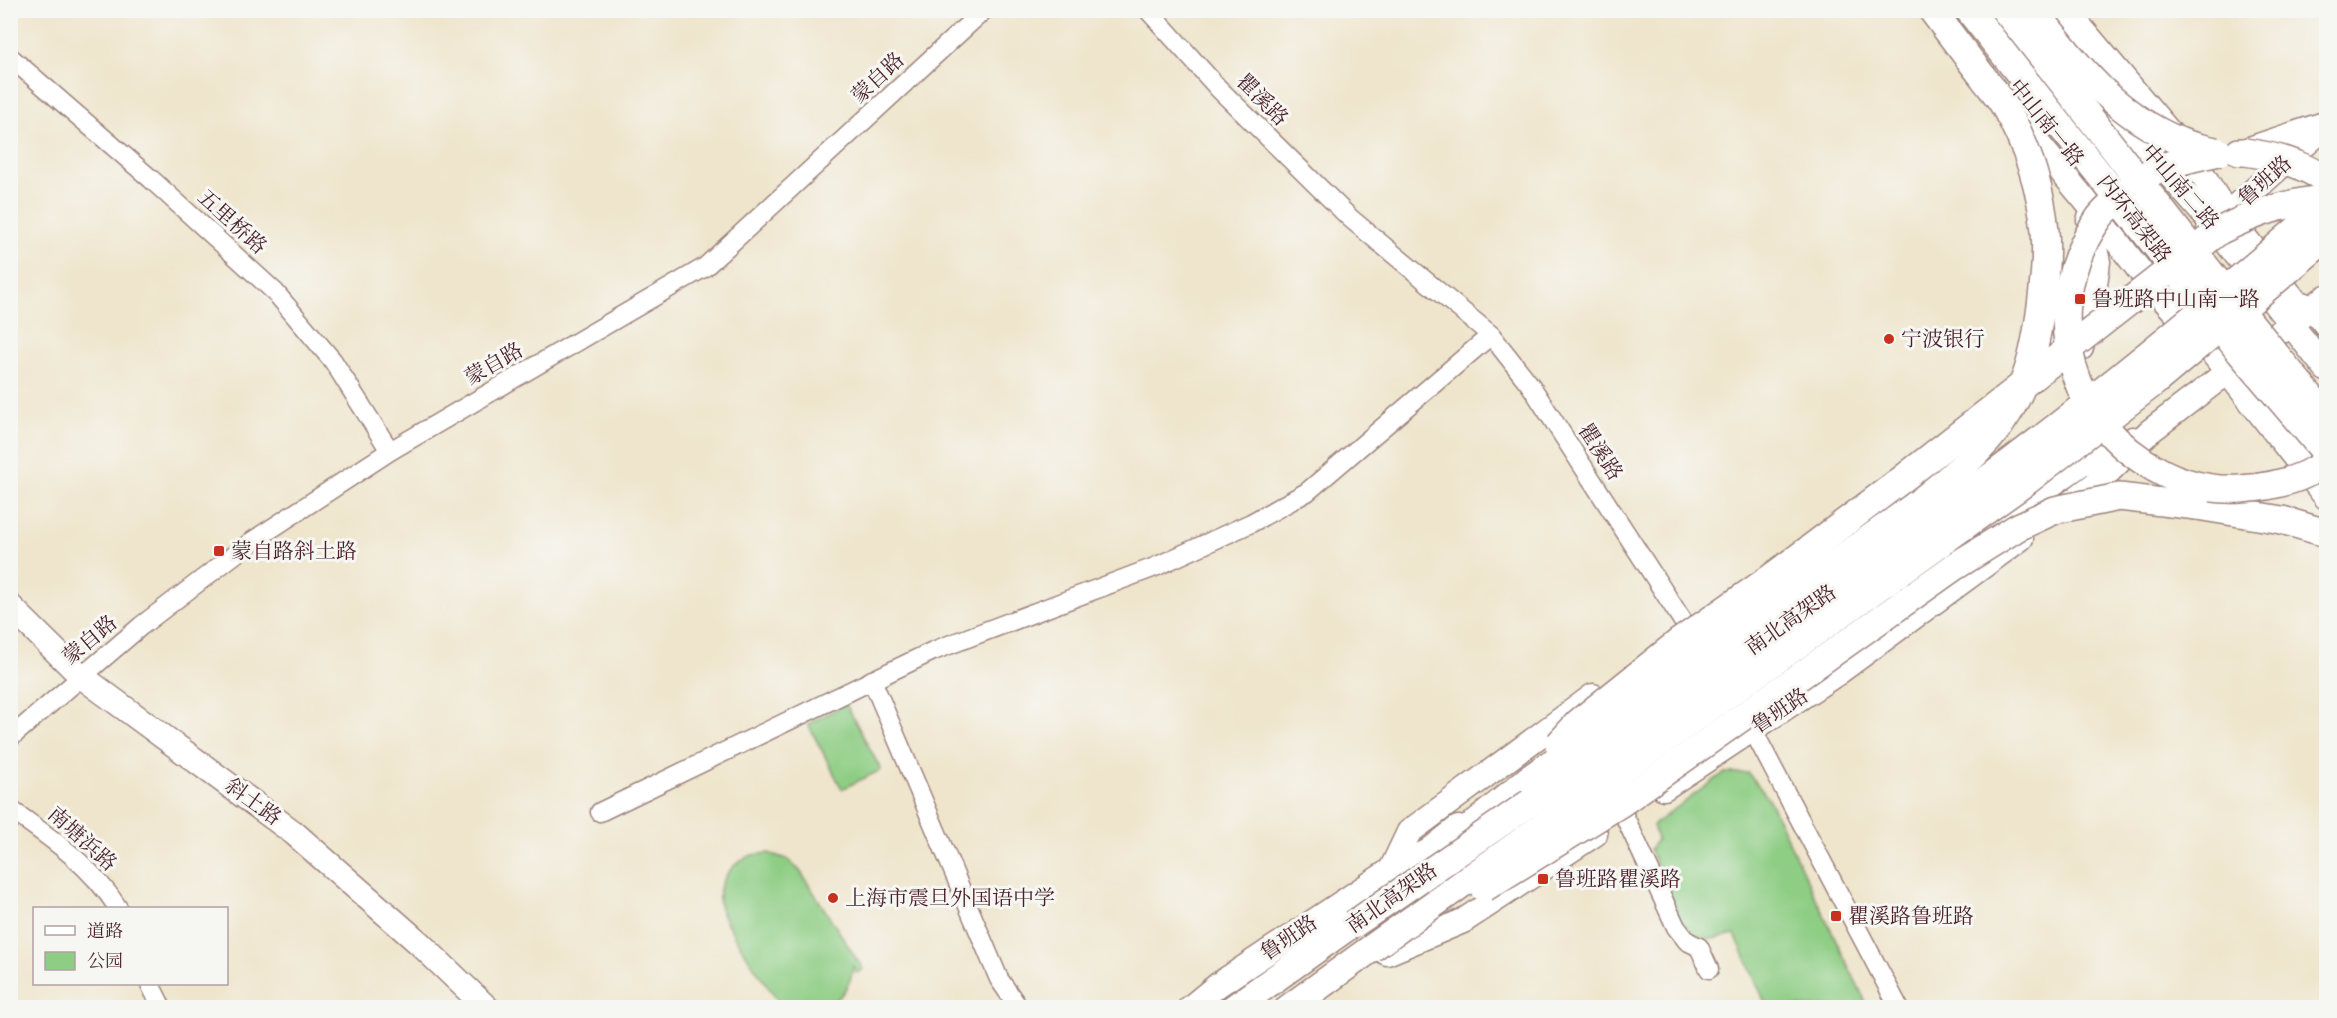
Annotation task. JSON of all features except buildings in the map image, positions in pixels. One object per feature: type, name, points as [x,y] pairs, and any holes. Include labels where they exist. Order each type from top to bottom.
[{"type":"highway","points":[[1932,10],[2004,105],[2074,263]]},
{"type":"highway","name":"内环高架路","points":[[1969,10],[2240,352],[2326,452]]},
{"type":"highway","name":"内环高架路","points":[[2005,10],[2065,84],[2260,338],[2326,416]]},
{"type":"highway","points":[[2034,10],[2103,94],[2162,133],[2181,142],[2232,152],[2274,156],[2297,164],[2326,180]]},
{"type":"highway","points":[[2326,126],[2232,152],[2175,162],[2138,181],[2099,217],[2074,263],[2065,315],[2070,364],[2081,393],[2095,417],[2125,450],[2158,471],[2282,520],[2326,533]]},
{"type":"highway","points":[[2025,379],[2036,332],[2045,260],[2045,231],[2032,171]]},
{"type":"highway","points":[[1529,779],[1578,723],[1679,642],[1772,577],[1900,482],[2219,231],[2254,214],[2282,206],[2326,199]]},
{"type":"highway","name":"南北高架路","points":[[1234,1008],[1781,628],[1974,489],[2138,363],[2326,204]]},
{"type":"highway","name":"南北高架路","points":[[1304,1006],[2023,484],[2156,381],[2326,238]]},
{"type":"highway","points":[[1354,924],[1529,779],[1766,613],[1925,497],[1975,455],[2003,422],[2025,379],[2065,315]]},
{"type":"highway","points":[[1379,951],[1621,803],[1954,567],[2018,527],[2055,510],[2119,497],[2199,486],[2228,490],[2262,487],[2292,480],[2326,462]]},
{"type":"highway","points":[[2119,497],[2197,506],[2282,520]]},
{"type":"main road","name":"中山南一路","points":[[1926,10],[2085,200],[2156,280],[2218,325],[2250,356],[2326,452]]},
{"type":"main road","name":"中山南一路","points":[[1955,10],[2132,229],[2156,280]]},
{"type":"main road","name":"中山南二路","points":[[2027,10],[2296,302],[2322,310]]},
{"type":"main road","points":[[2067,10],[2197,165],[2229,246],[2232,278],[2211,351],[2194,397]]},
{"type":"main road","points":[[1995,420],[2010,402],[2025,359],[2038,261],[2043,200],[2031,146],[2013,113]]},
{"type":"main road","name":"鲁班路","points":[[1190,1008],[1218,985],[1391,870],[1429,851],[1693,635],[1839,546],[1995,420],[2122,323],[2156,280],[2326,126]]},
{"type":"main road","points":[[2079,356],[2093,299],[2098,262],[2085,200]]},
{"type":"main road","name":"中山南二路","points":[[2229,246],[2326,369]]},
{"type":"main road","points":[[2156,280],[2326,496]]},
{"type":"main road","name":"鲁班路","points":[[1379,951],[1463,921],[1836,674],[2098,482],[2149,432],[2290,325],[2322,310]]},
{"type":"main road","points":[[2262,417],[2326,466]]},
{"type":"main road","name":"鲁班路","points":[[1379,951],[1737,705],[2081,464],[2149,432]]},
{"type":"main road","name":"斜土路","points":[[10,606],[81,676],[294,833],[418,942],[487,1008]]},
{"type":"street","name":"蒙自路","points":[[10,738],[141,626],[225,561],[390,451],[705,267],[984,10]]},
{"type":"street","name":"瞿溪路","points":[[1148,10],[1219,89],[1350,218],[1491,335],[1531,386],[1753,729],[1899,1008]]},
{"type":"street","name":"五里桥路","points":[[10,57],[151,178],[275,292],[333,362],[390,451]]},
{"type":"street","points":[[600,812],[933,651],[1155,567],[1251,523],[1307,492],[1491,335]]},
{"type":"street","points":[[872,680],[999,979],[1019,1008]]},
{"type":"street","name":"南塘浜路","points":[[10,808],[62,845],[92,872],[117,907]]},
{"type":"street","points":[[1624,815],[1676,927],[1687,941],[1699,947],[1709,969]]},
{"type":"street","points":[[150,985],[162,1008]]},
{"type":"green space","points":[[846,704],[881,770],[842,789],[808,724]]},
{"type":"green space","points":[[1724,773],[1748,773],[1768,798],[1868,1007],[1767,1007],[1735,934],[1712,939],[1697,938],[1682,923],[1650,849],[1657,840],[1653,825]]},
{"type":"green space","points":[[768,853],[787,859],[800,871],[863,969],[857,973],[853,966],[844,991],[830,1005],[809,1009],[782,1007],[722,914],[719,904],[720,889],[731,869],[752,855]]},
{"type":"place","name":"鲁班路中山南一路","points":[[2080,299]]},
{"type":"place","name":"宁波银行","points":[[1889,339]]},
{"type":"place","name":"蒙自路斜土路","points":[[219,551]]},
{"type":"place","name":"鲁班路瞿溪路","points":[[1543,879]]},
{"type":"place","name":"上海市震旦外国语中学","points":[[833,898]]},
{"type":"place","name":"瞿溪路鲁班路","points":[[1836,916]]}]
